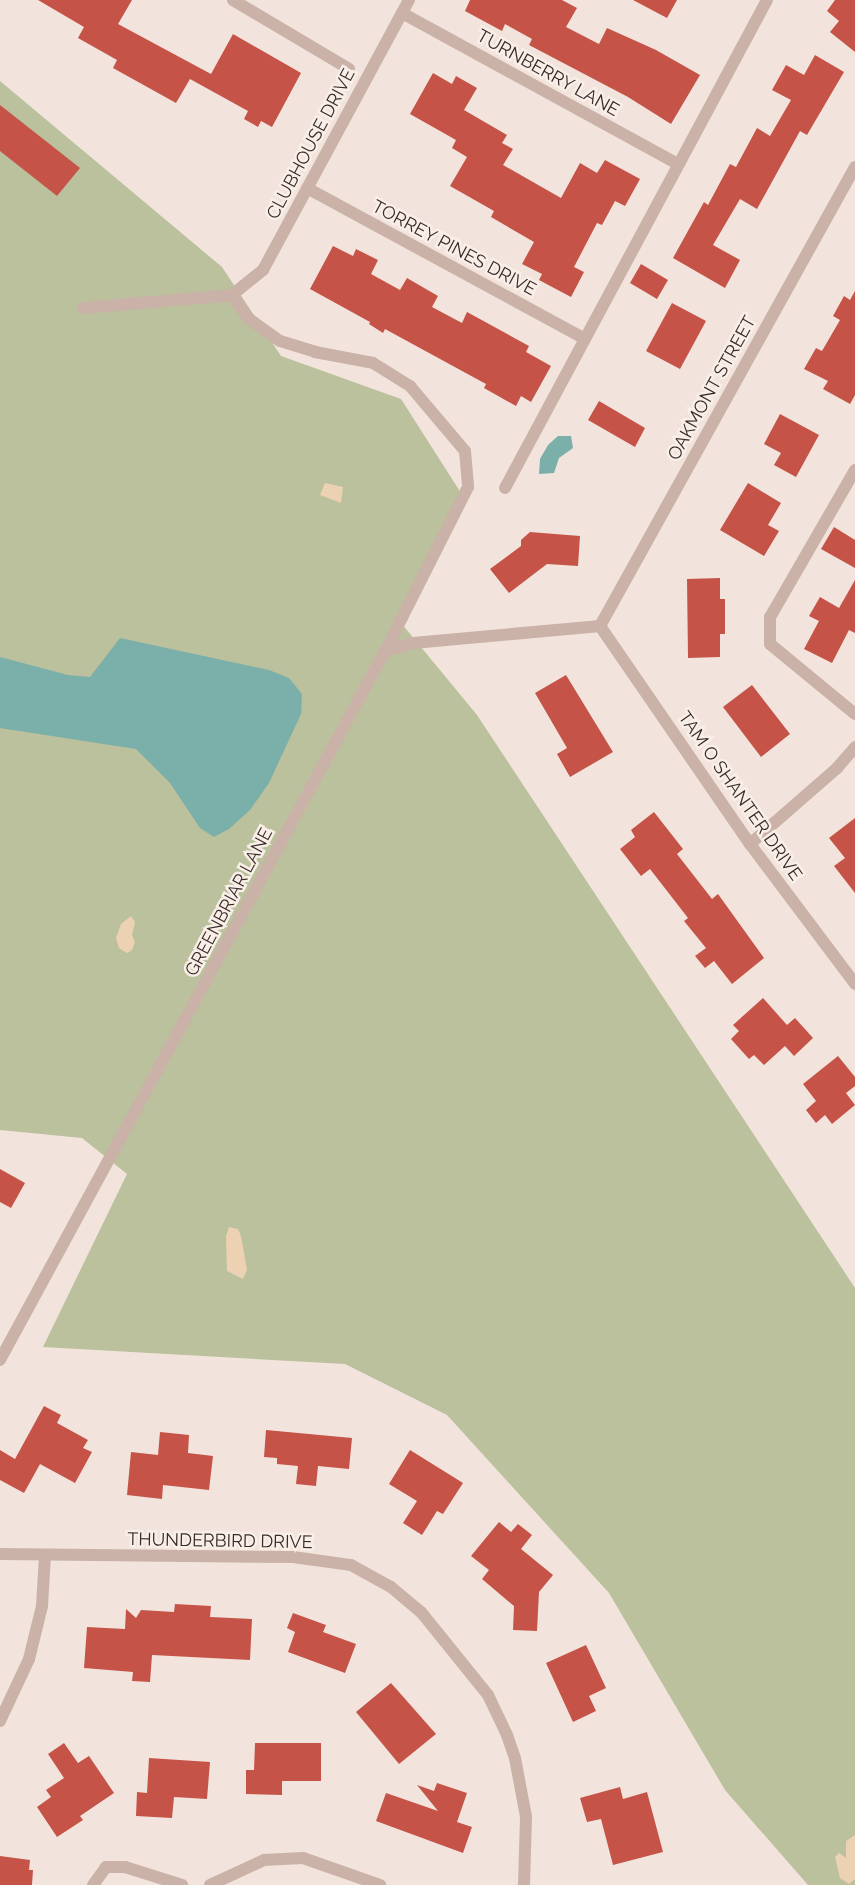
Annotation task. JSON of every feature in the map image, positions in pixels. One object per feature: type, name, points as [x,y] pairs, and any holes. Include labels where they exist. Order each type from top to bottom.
[{"type":"street","points":[[233,0],[349,69]]},
{"type":"street","name":"CLUBHOUSE DRIVE","points":[[232,295],[263,270],[409,0]]},
{"type":"street","points":[[505,488],[767,0]]},
{"type":"street","name":"TURNBERRY LANE","points":[[402,13],[678,164]]},
{"type":"street","name":"OAKMONT STREET","points":[[600,626],[855,167]]},
{"type":"street","name":"TORREY PINES DRIVE","points":[[307,188],[585,339]]},
{"type":"street","points":[[83,308],[232,295]]},
{"type":"street","name":"GREENBRIAR LANE","points":[[0,1360],[385,651],[468,487],[465,450],[410,386],[373,363],[315,352],[280,341],[248,318],[232,295]]},
{"type":"street","points":[[855,470],[770,616],[770,644],[855,714]]},
{"type":"street","points":[[385,651],[413,643],[600,626]]},
{"type":"street","name":"TAM O SHANTER DRIVE","points":[[600,626],[750,844],[855,984]]},
{"type":"street","points":[[750,844],[837,768],[855,747]]},
{"type":"street","name":"THUNDERBIRD DRIVE","points":[[0,1554],[46,1556],[293,1557],[351,1565],[391,1587],[421,1612],[488,1695],[507,1735],[515,1758],[526,1817],[524,1885]]},
{"type":"street","points":[[0,1721],[29,1659],[42,1606],[46,1556]]},
{"type":"street","points":[[210,1885],[264,1860],[303,1858],[380,1885]]},
{"type":"street","points":[[93,1885],[106,1867],[125,1867],[182,1885]]},
{"type":"green space","points":[[0,81],[222,267],[281,356],[401,399],[461,493],[397,618],[477,715],[855,1288],[855,1885],[808,1885],[725,1790],[609,1593],[447,1415],[345,1364],[43,1347],[127,1174],[82,1138],[0,1130]]},
{"type":"sand","points":[[325,483],[343,487],[341,503],[320,495]]},
{"type":"sand","points":[[131,916],[135,922],[132,935],[135,942],[132,950],[127,953],[119,948],[116,938],[121,924]]},
{"type":"sand","points":[[229,1227],[238,1229],[241,1236],[247,1270],[243,1279],[227,1271],[226,1236]]},
{"type":"sand","points":[[855,1835],[855,1879],[849,1884],[840,1878],[835,1857],[839,1853],[846,1858],[846,1841]]},
{"type":"water","points":[[558,436],[571,436],[573,448],[559,458],[554,473],[539,474],[540,459],[548,445]]},
{"type":"water","points":[[120,638],[269,670],[289,678],[302,694],[301,714],[269,783],[250,810],[229,829],[214,837],[200,828],[170,783],[136,749],[0,728],[0,657],[68,675],[90,677]]},
{"type":"building","points":[[38,0],[132,0],[118,24],[211,74],[233,34],[301,73],[272,127],[261,121],[258,127],[244,119],[248,111],[190,79],[176,103],[113,68],[117,60],[78,38],[84,27]]},
{"type":"building","points":[[470,0],[562,0],[577,8],[566,27],[599,44],[607,28],[656,50],[700,75],[671,124],[628,97],[529,45],[532,39],[505,24],[502,31],[465,11]]},
{"type":"building","points":[[633,0],[677,0],[667,18]]},
{"type":"building","points":[[835,0],[855,0],[855,52],[830,32],[839,21],[827,11]]},
{"type":"building","points":[[815,55],[844,72],[807,135],[800,131],[757,209],[740,199],[713,245],[740,260],[725,288],[673,258],[704,202],[708,205],[730,164],[736,167],[757,128],[770,136],[791,100],[772,90],[786,65],[804,75]]},
{"type":"building","points":[[433,73],[452,84],[456,76],[477,88],[464,110],[507,135],[502,143],[513,149],[503,165],[561,198],[580,163],[597,173],[605,160],[640,179],[625,206],[615,201],[602,225],[597,223],[574,267],[584,272],[571,297],[539,280],[542,274],[522,264],[534,242],[491,217],[494,211],[450,186],[467,157],[452,148],[456,140],[410,114]]},
{"type":"building","points":[[0,105],[80,168],[57,196],[0,151]]},
{"type":"building","points":[[333,246],[353,256],[356,249],[378,260],[371,274],[400,290],[407,278],[438,296],[432,307],[462,323],[467,312],[529,346],[526,352],[551,366],[531,402],[521,396],[516,406],[484,388],[486,384],[385,329],[383,333],[369,324],[370,322],[310,289]]},
{"type":"building","points":[[641,264],[668,280],[657,299],[630,283]]},
{"type":"building","points":[[855,291],[855,395],[850,404],[823,389],[828,381],[804,369],[816,348],[822,351],[840,320],[833,316],[844,296],[850,300]]},
{"type":"building","points":[[672,303],[706,321],[680,369],[646,351]]},
{"type":"building","points":[[599,401],[645,428],[635,447],[588,420]]},
{"type":"building","points":[[780,414],[819,435],[796,477],[774,465],[781,453],[764,444]]},
{"type":"building","points":[[748,483],[781,503],[768,525],[779,531],[764,556],[720,530]]},
{"type":"building","points":[[834,527],[855,540],[855,568],[821,549]]},
{"type":"building","points":[[530,532],[580,536],[578,566],[547,564],[509,593],[490,569],[521,546],[521,540]]},
{"type":"building","points":[[720,578],[720,599],[725,599],[725,634],[720,634],[720,657],[688,658],[687,579]]},
{"type":"building","points":[[855,580],[855,633],[849,630],[832,663],[804,649],[819,621],[809,616],[820,597],[839,608]]},
{"type":"building","points":[[566,675],[613,752],[570,777],[557,754],[567,748],[535,693]]},
{"type":"building","points":[[752,685],[790,734],[761,757],[723,707]]},
{"type":"building","points":[[654,812],[683,849],[677,854],[712,899],[718,894],[764,958],[732,984],[714,961],[705,968],[695,956],[706,948],[684,921],[688,918],[650,869],[641,876],[620,849],[635,837],[631,830]]},
{"type":"building","points":[[855,818],[855,893],[834,866],[845,858],[829,838]]},
{"type":"building","points":[[763,998],[787,1025],[795,1018],[813,1038],[794,1056],[785,1046],[764,1065],[754,1055],[749,1059],[731,1039],[739,1031],[733,1025]]},
{"type":"building","points":[[838,1056],[855,1077],[855,1086],[846,1093],[855,1105],[832,1124],[825,1115],[816,1123],[806,1110],[816,1101],[803,1084]]},
{"type":"building","points":[[0,1169],[25,1183],[11,1208],[0,1202]]},
{"type":"building","points":[[44,1406],[61,1415],[57,1423],[88,1440],[83,1448],[92,1452],[75,1483],[40,1464],[24,1493],[0,1480],[0,1450],[15,1459]]},
{"type":"building","points":[[266,1430],[352,1438],[349,1469],[318,1466],[316,1486],[296,1484],[298,1466],[277,1464],[277,1458],[264,1457]]},
{"type":"building","points":[[160,1432],[189,1435],[188,1453],[213,1456],[209,1490],[163,1485],[162,1499],[127,1495],[131,1452],[158,1455]]},
{"type":"building","points":[[410,1450],[463,1483],[443,1514],[437,1511],[422,1535],[403,1523],[417,1501],[389,1484]]},
{"type":"building","points":[[499,1522],[511,1532],[518,1524],[532,1535],[521,1549],[553,1575],[539,1592],[537,1631],[513,1630],[514,1606],[482,1579],[489,1570],[471,1556]]},
{"type":"building","points":[[175,1604],[211,1606],[210,1617],[252,1619],[250,1660],[152,1655],[150,1682],[132,1681],[133,1672],[84,1668],[87,1627],[125,1629],[126,1609],[136,1618],[141,1610],[174,1612]]},
{"type":"building","points":[[293,1613],[326,1625],[323,1632],[356,1644],[345,1673],[288,1652],[295,1632],[287,1628]]},
{"type":"building","points":[[586,1645],[606,1688],[589,1696],[596,1711],[573,1722],[546,1663]]},
{"type":"building","points":[[391,1683],[436,1734],[399,1764],[356,1712]]},
{"type":"building","points":[[64,1743],[78,1763],[89,1756],[114,1793],[80,1816],[83,1820],[57,1837],[37,1807],[51,1797],[46,1790],[64,1778],[48,1754]]},
{"type":"building","points":[[255,1743],[321,1743],[321,1781],[282,1781],[282,1795],[246,1794],[246,1770],[254,1770]]},
{"type":"building","points":[[149,1758],[210,1762],[207,1799],[174,1797],[172,1818],[136,1816],[137,1792],[147,1793]]},
{"type":"building","points":[[437,1783],[467,1793],[457,1822],[472,1827],[463,1853],[376,1821],[386,1793],[438,1811],[417,1785],[434,1791]]},
{"type":"building","points":[[620,1787],[623,1799],[647,1792],[663,1852],[613,1865],[601,1819],[587,1822],[580,1798]]},
{"type":"building","points":[[0,1856],[30,1860],[29,1870],[33,1870],[32,1885],[0,1885]]}]
